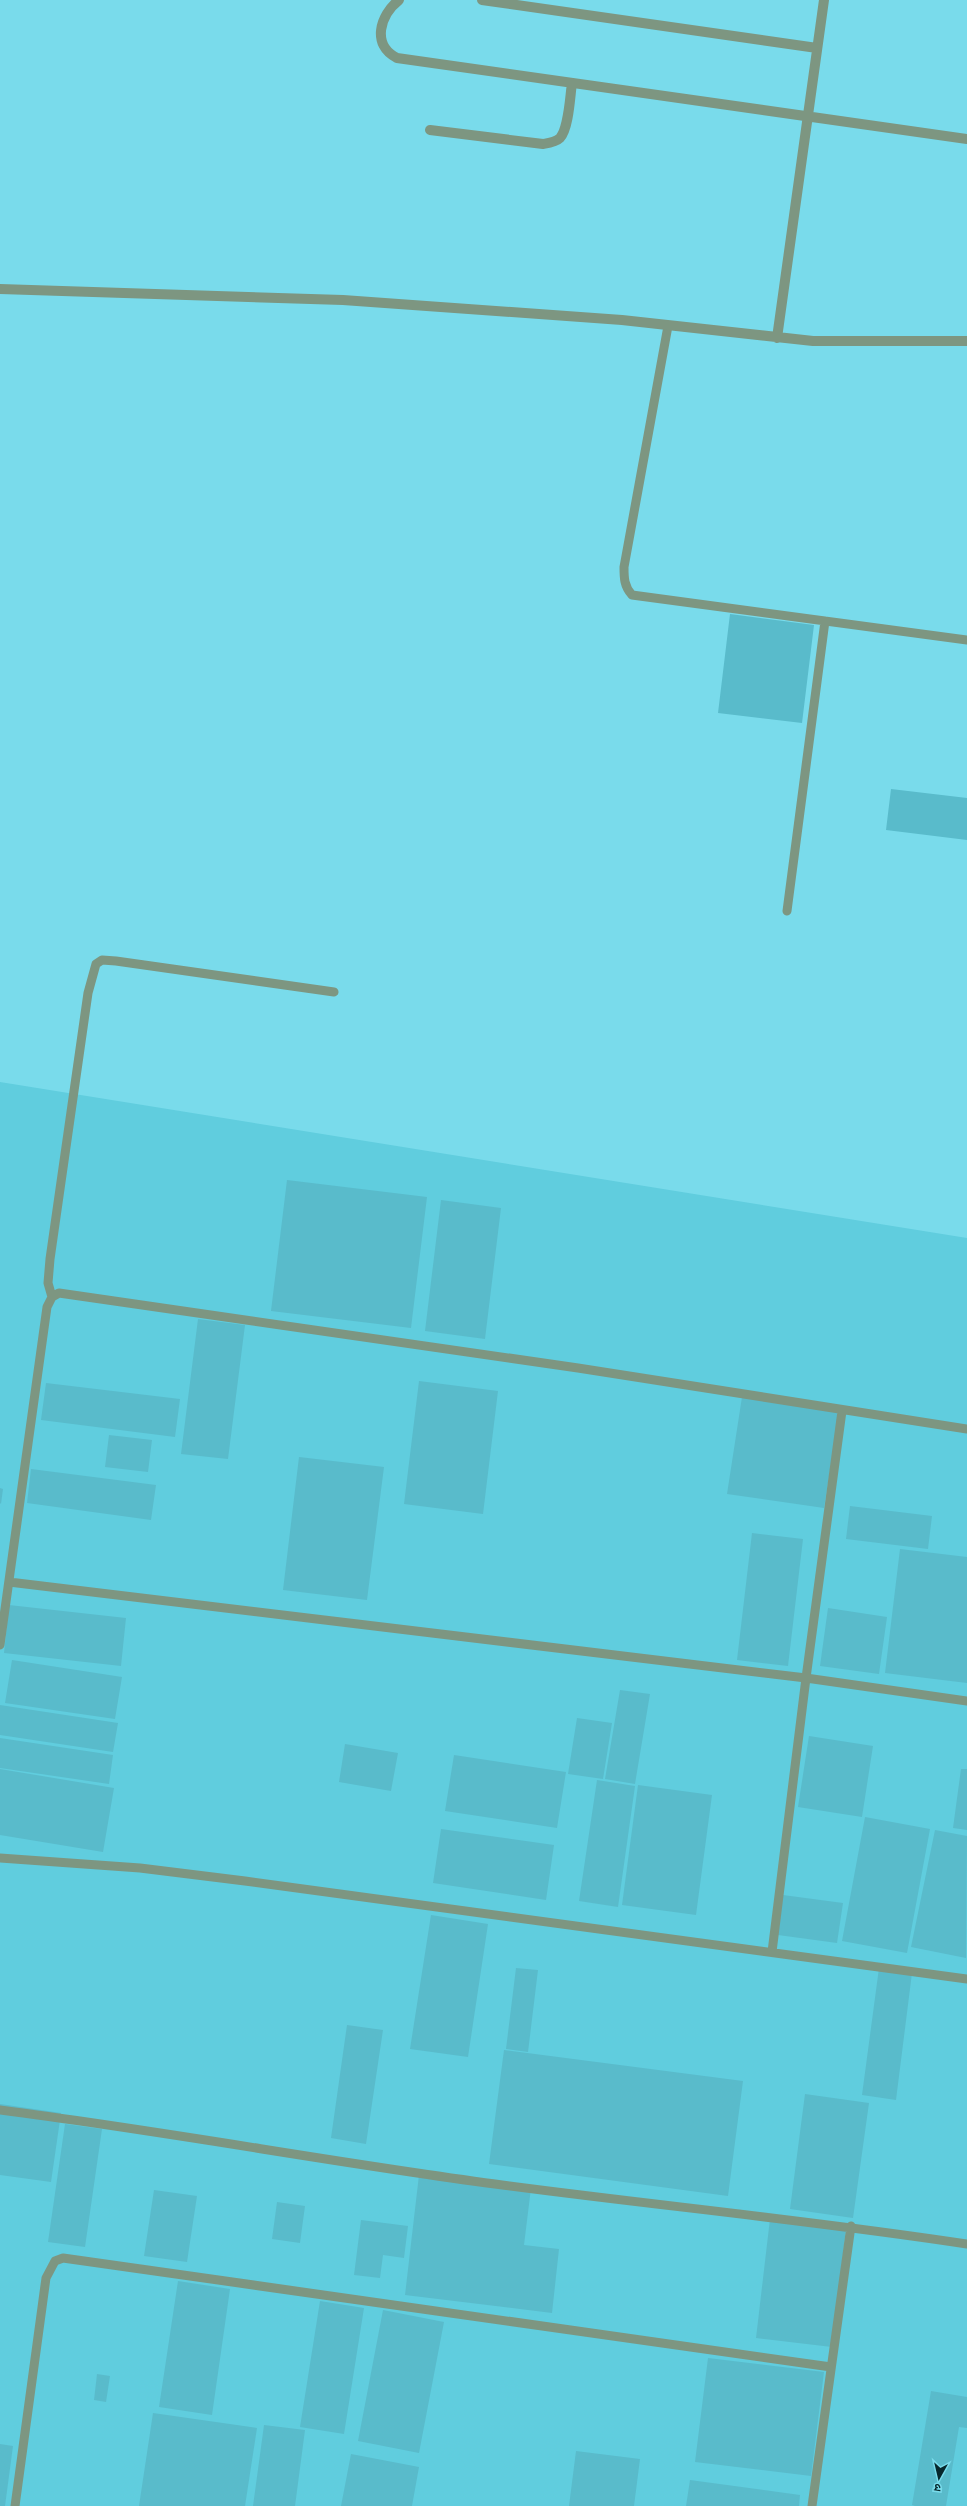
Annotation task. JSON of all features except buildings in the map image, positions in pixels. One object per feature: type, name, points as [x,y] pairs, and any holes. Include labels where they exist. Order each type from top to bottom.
[{"type":"street","points":[[399,0],[384,18],[381,28],[383,46],[389,54],[412,61],[967,139]]},
{"type":"street","points":[[482,0],[817,48]]},
{"type":"street","points":[[777,338],[824,0]]},
{"type":"street","points":[[430,130],[543,144],[553,142],[560,138],[565,129],[572,83]]},
{"type":"street","points":[[0,289],[343,300],[565,315],[777,338],[844,343],[967,341]]},
{"type":"lane","points":[[668,326],[624,567],[627,589],[632,595],[641,598],[967,640]]},
{"type":"lane","points":[[787,911],[825,621]]},
{"type":"lane","points":[[52,1297],[48,1283],[50,1259],[88,992],[96,964],[102,960],[116,961],[334,992]]},
{"type":"lane","points":[[0,1644],[46,1307],[52,1297],[59,1293],[68,1292],[578,1368],[842,1411],[967,1429]]},
{"type":"lane","points":[[772,1952],[806,1678],[842,1411]]},
{"type":"lane","points":[[9,1582],[806,1678],[967,1702]]},
{"type":"lane","points":[[0,1858],[140,1868],[245,1880],[967,1979]]},
{"type":"lane","points":[[0,2110],[91,2122],[495,2184],[851,2226],[967,2244]]},
{"type":"lane","points":[[812,2506],[851,2226]]},
{"type":"lane","points":[[15,2506],[46,2278],[55,2261],[63,2258],[831,2367]]},
{"type":"shaded area","points":[[0,1082],[967,1238],[967,2506],[0,2506]]}]
